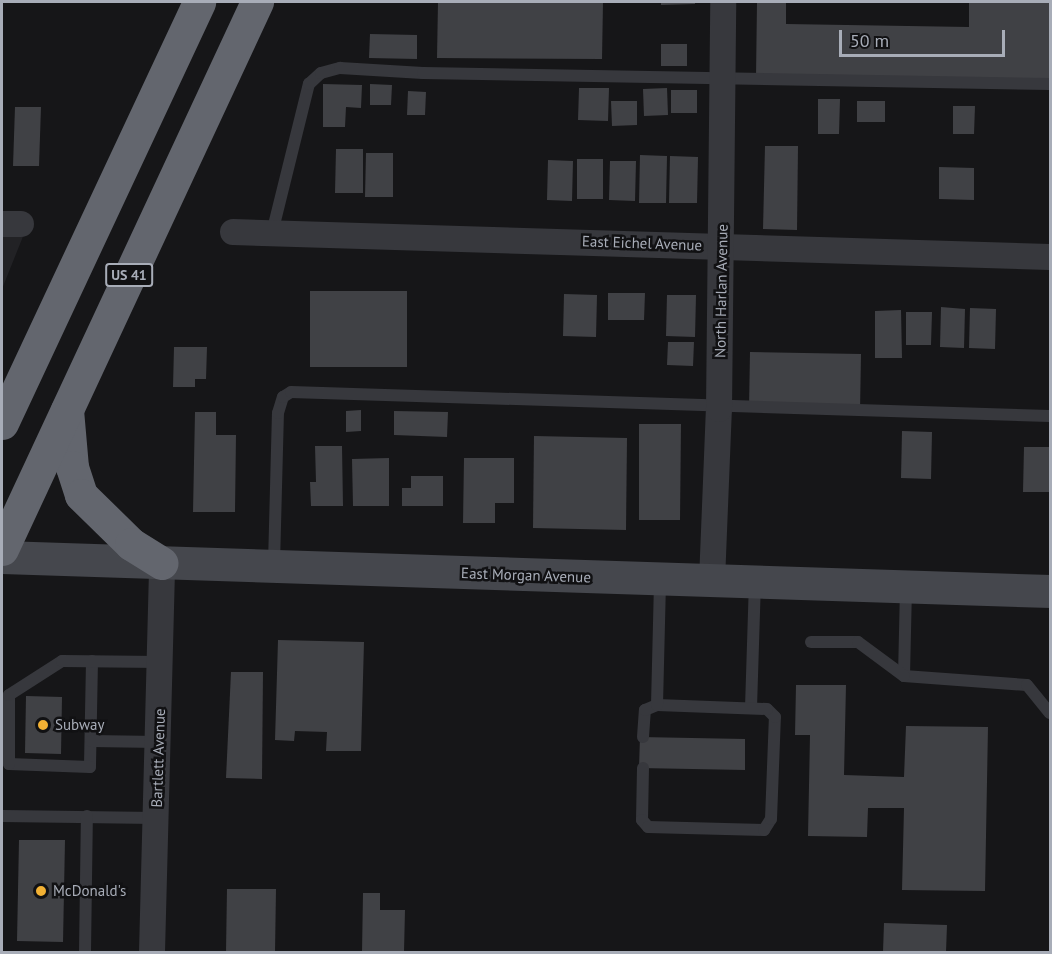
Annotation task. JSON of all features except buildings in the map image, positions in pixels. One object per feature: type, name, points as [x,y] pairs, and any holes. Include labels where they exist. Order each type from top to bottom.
[{"type":"highway","points":[[2,423],[200,2]]},
{"type":"highway","name":"US 41","points":[[2,549],[257,2]]},
{"type":"highway","points":[[67,408],[72,467],[81,495],[131,544],[162,563]]},
{"type":"street","name":"North Harlan Avenue","points":[[712,580],[719,409],[723,2]]},
{"type":"street","name":"East Eichel Avenue","points":[[233,232],[1050,256]]},
{"type":"street","name":"East Morgan Avenue","points":[[2,557],[274,568],[1048,591]]},
{"type":"street","name":"Bartlett Avenue","points":[[152,952],[162,563]]},
{"type":"lane","points":[[272,233],[309,84],[321,73],[340,68],[423,73],[1050,84]]},
{"type":"lane","points":[[274,568],[278,413],[283,397],[291,392],[719,409],[1050,416]]},
{"type":"lane","points":[[657,705],[660,579]]},
{"type":"lane","points":[[751,708],[755,582]]},
{"type":"lane","points":[[904,676],[906,587]]},
{"type":"lane","points":[[811,642],[858,642],[904,676],[1027,685],[1050,713]]},
{"type":"lane","points":[[92,661],[90,766],[9,764],[9,695],[62,661],[92,661],[160,662]]},
{"type":"lane","points":[[643,737],[645,710],[657,705],[767,709],[775,717],[771,819],[764,830],[648,827],[642,820],[643,768]]},
{"type":"lane","points":[[91,741],[158,742]]},
{"type":"lane","points":[[2,816],[156,818]]},
{"type":"lane","points":[[85,952],[87,816]]},
{"type":"shaded area","points":[[2,234],[24,234],[2,289]]},
{"type":"place","name":"Subway","points":[[43,725]]},
{"type":"place","name":"McDonald's","points":[[41,891]]}]
